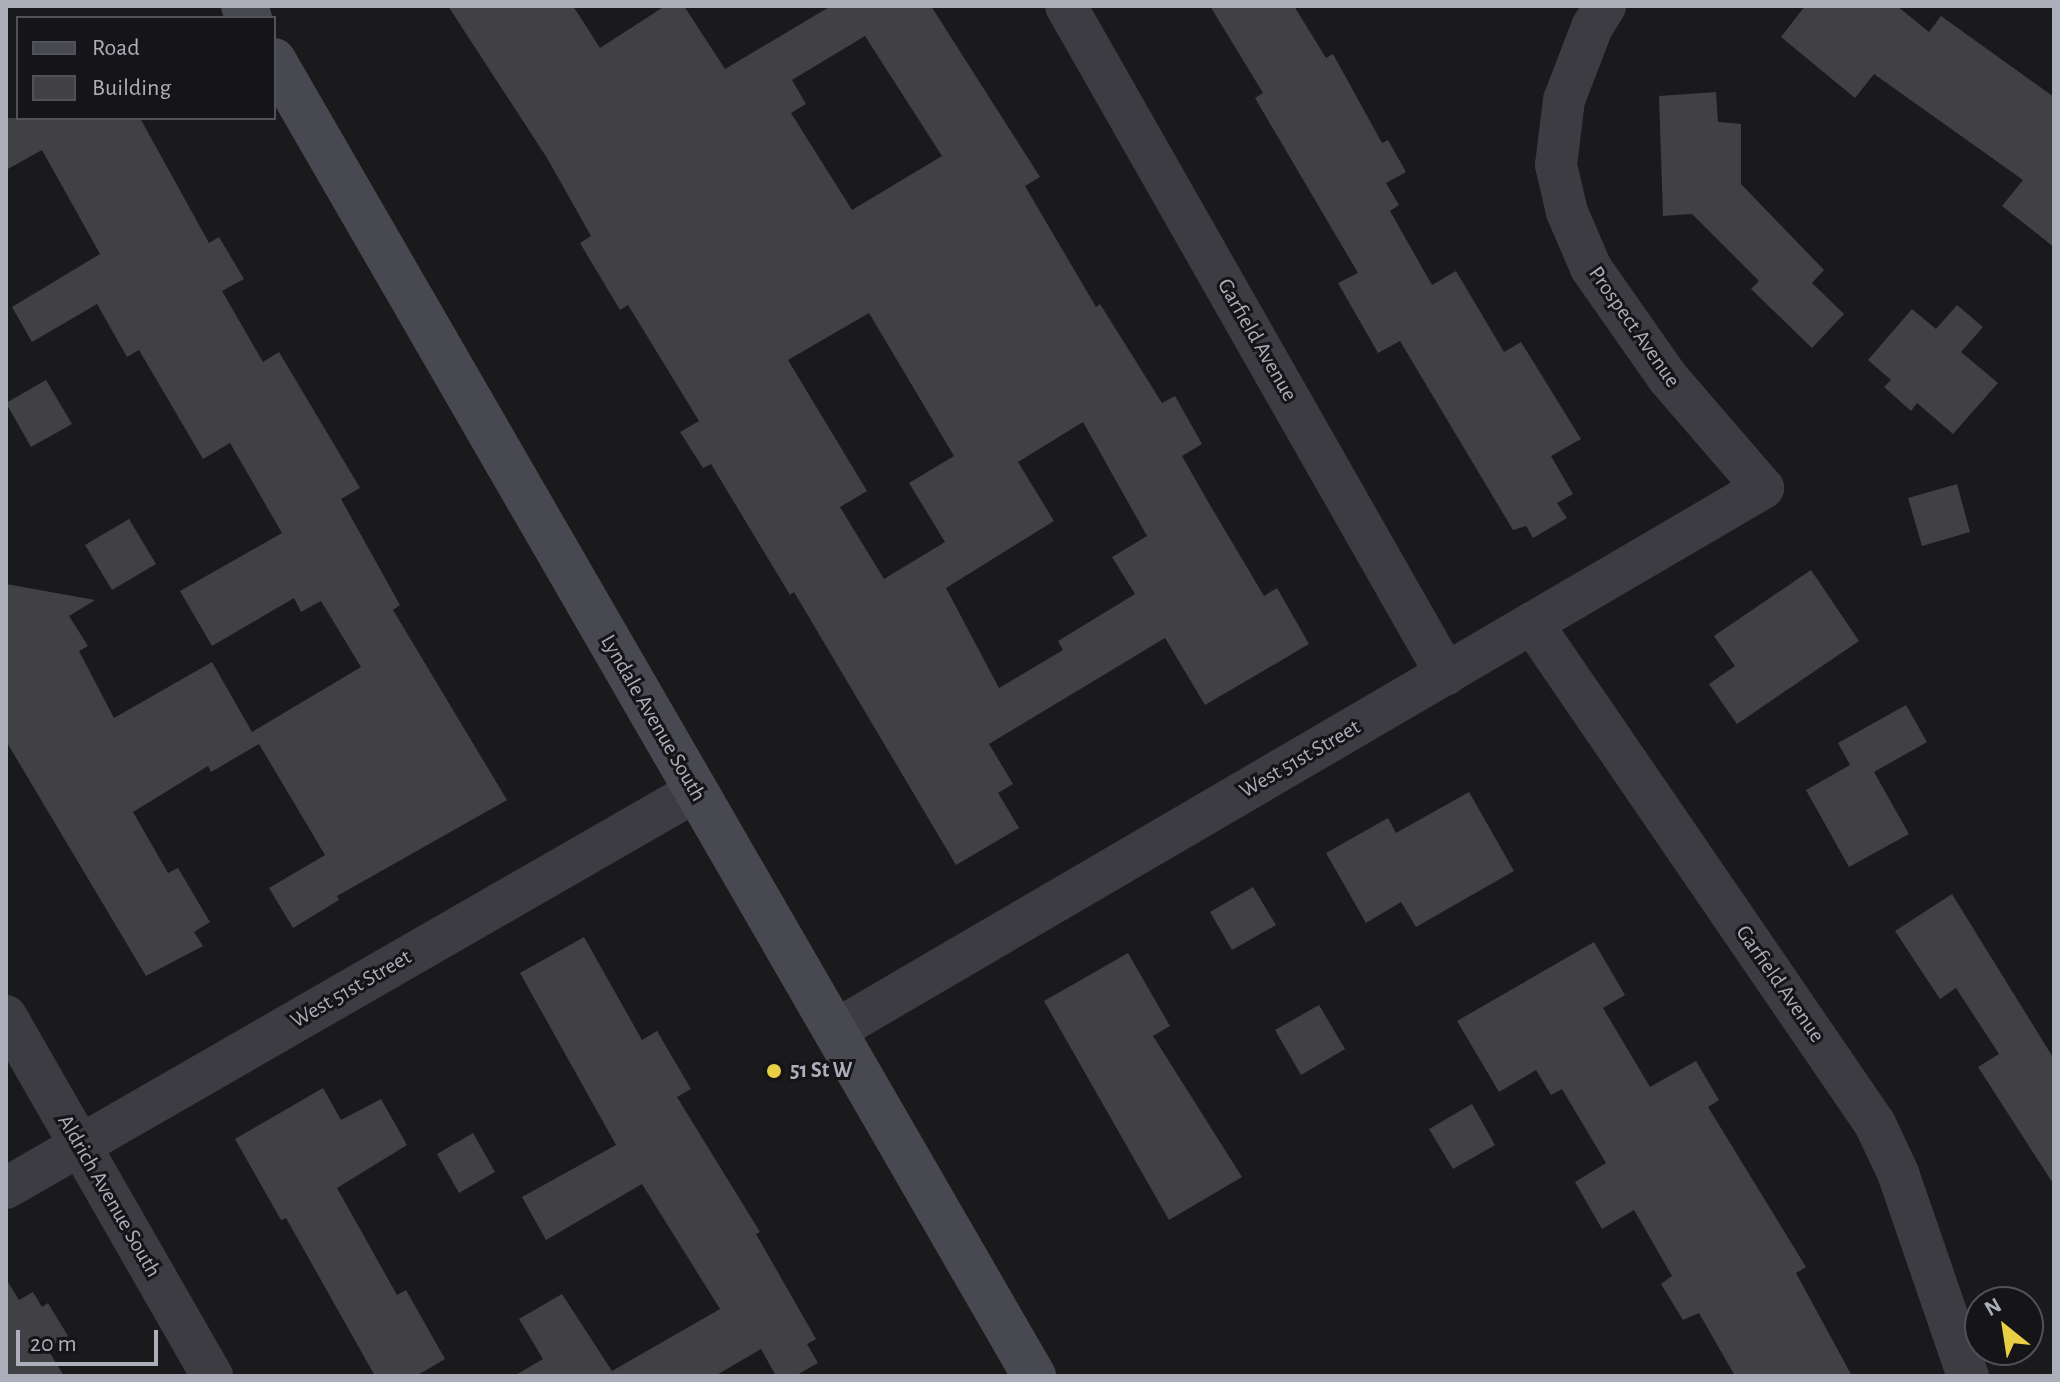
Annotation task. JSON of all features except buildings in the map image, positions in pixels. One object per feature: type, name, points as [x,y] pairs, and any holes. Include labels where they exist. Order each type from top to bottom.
[{"type":"main road","name":"Lyndale Avenue South","points":[[276,63],[1034,1376]]},
{"type":"street","name":"Garfield Avenue","points":[[1066,6],[1446,674]]},
{"type":"street","name":"Prospect Avenue","points":[[1605,6],[1592,27],[1564,100],[1556,165],[1567,212],[1591,268],[1668,378],[1763,488]]},
{"type":"street","name":"West 51st Street","points":[[836,1030],[1763,488]]},
{"type":"street","name":"Garfield Avenue","points":[[1532,623],[1875,1124],[1898,1173],[1968,1376]]},
{"type":"street","name":"West 51st Street","points":[[6,1188],[696,791]]},
{"type":"street","name":"Aldrich Avenue South","points":[[6,1016],[212,1376]]},
{"type":"place","name":"51 St W","points":[[774,1071]]}]
